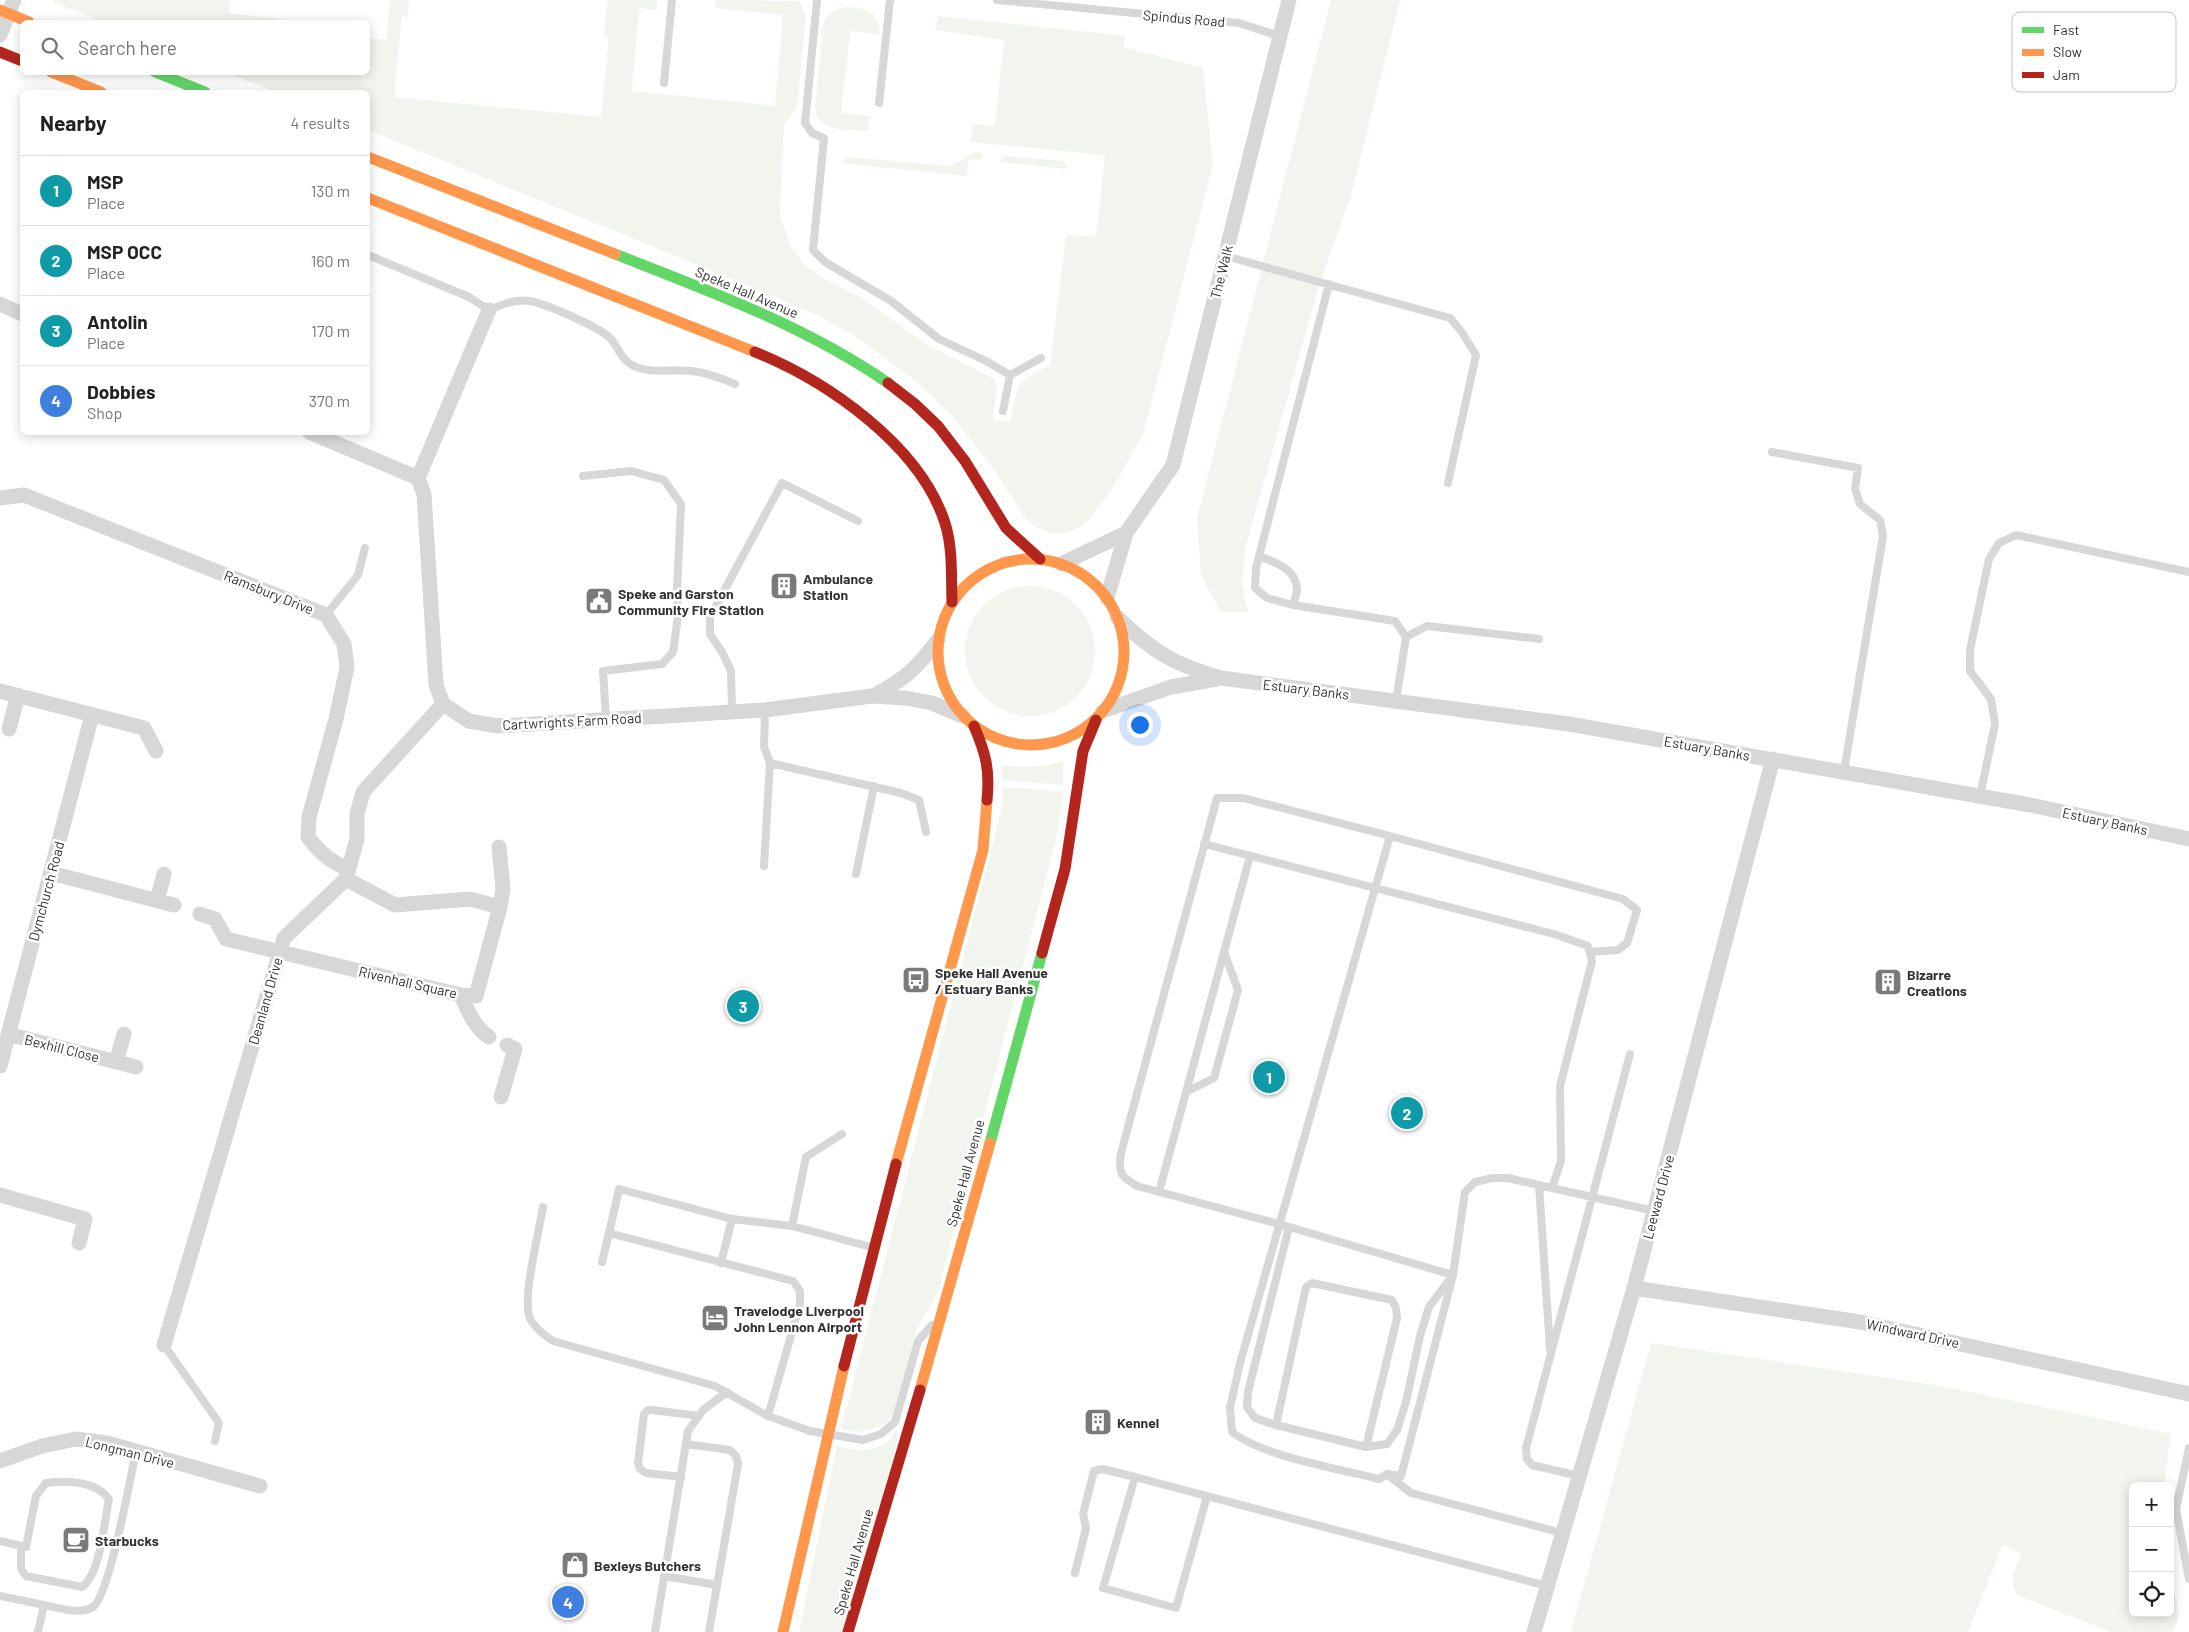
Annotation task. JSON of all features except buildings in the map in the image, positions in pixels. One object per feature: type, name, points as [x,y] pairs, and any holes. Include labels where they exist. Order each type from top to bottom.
[{"type":"street","name":"The Walk","points":[[1107,598],[1126,533],[1173,465],[1289,0]]},
{"type":"street","points":[[0,35],[7,8],[26,20]]},
{"type":"street","points":[[0,52],[20,60]]},
{"type":"street","points":[[58,75],[96,90]]},
{"type":"street","points":[[162,75],[200,90]]},
{"type":"street","name":"Speke Hall Avenue","points":[[370,157],[751,308],[810,335],[850,357],[887,382],[925,415],[958,450],[996,514],[1013,537],[1040,559]]},
{"type":"street","points":[[370,199],[758,353],[808,377],[855,410],[890,440],[918,471],[936,499],[945,523],[950,553],[952,602]]},
{"type":"street","points":[[0,304],[20,313]]},
{"type":"street","points":[[488,310],[418,478],[424,494],[436,685],[443,704],[363,792],[357,814],[357,839],[348,874],[395,905],[470,899],[500,907]]},
{"type":"street","points":[[316,435],[418,478]]},
{"type":"street","name":"Ramsbury Drive","points":[[0,498],[24,495],[326,615],[344,644],[347,667],[336,720],[309,817],[308,837],[326,856],[348,874]]},
{"type":"street","name":"The Walk","points":[[1061,564],[1126,533]]},
{"type":"street","points":[[1040,559],[1061,564],[1087,578],[1107,598],[1117,617],[1123,638],[1124,664],[1117,689],[1099,715],[1072,736],[1044,744],[1014,744],[987,734],[963,716],[947,693],[939,667],[938,640],[943,620],[952,602],[970,582],[992,568],[1018,560],[1040,559]]},
{"type":"street","name":"Estuary Banks","points":[[1117,617],[1142,642],[1164,656],[1189,668],[1221,678],[1569,724],[1980,796],[2189,839]]},
{"type":"street","name":"Cartwrights Farm Road","points":[[872,696],[899,682],[920,664],[938,640]]},
{"type":"street","name":"Estuary Banks","points":[[1099,715],[1171,687],[1221,678]]},
{"type":"street","points":[[0,690],[144,728],[156,751]]},
{"type":"street","points":[[9,729],[18,695]]},
{"type":"street","name":"Cartwrights Farm Road","points":[[443,704],[469,721],[498,726],[765,710],[872,696],[905,698],[932,703],[963,716]]},
{"type":"street","name":"Dymchurch Road","points":[[0,1066],[92,715]]},
{"type":"street","name":"Speke Hall Avenue","points":[[848,1632],[942,1315],[1065,869],[1083,751],[1099,715]]},
{"type":"street","points":[[783,1632],[827,1434],[873,1248],[983,850],[989,783],[986,755],[974,726]]},
{"type":"street","name":"Leeward Drive","points":[[1534,1632],[1634,1288],[1773,759]]},
{"type":"street","name":"Rivenhall Square","points":[[200,914],[215,919],[226,939],[461,995],[476,996],[500,907],[502,889],[499,847]]},
{"type":"street","points":[[51,873],[174,905]]},
{"type":"street","points":[[157,901],[164,874]]},
{"type":"street","name":"Deanland Drive","points":[[164,1345],[284,938],[348,874]]},
{"type":"street","points":[[461,995],[480,1031],[489,1037]]},
{"type":"street","name":"Bexhill Close","points":[[8,1034],[136,1067]]},
{"type":"street","name":"Bexhill Close","points":[[116,1062],[124,1034]]},
{"type":"street","points":[[501,1097],[514,1048],[507,1045]]},
{"type":"street","points":[[0,1195],[85,1219],[79,1243]]},
{"type":"street","name":"Windward Drive","points":[[1634,1288],[1860,1322],[2189,1394]]},
{"type":"street","name":"Longman Drive","points":[[0,1461],[42,1446],[76,1439],[107,1443],[260,1486]]},
{"type":"lane","points":[[664,83],[672,0]]},
{"type":"lane","points":[[817,0],[806,123],[812,133],[824,138],[813,250],[825,262],[891,301],[939,339],[986,361],[1010,375]]},
{"type":"lane","points":[[879,103],[890,0]]},
{"type":"lane","name":"Spindus Road","points":[[997,0],[1040,2],[1239,23],[1279,36]]},
{"type":"lane","points":[[1225,256],[1450,318],[1461,331],[1476,355],[1448,483]]},
{"type":"lane","points":[[370,257],[468,297],[488,310],[512,302],[531,301],[573,318],[606,335],[614,342],[622,357],[635,367],[692,371],[707,374],[734,384]]},
{"type":"lane","points":[[1329,284],[1256,568],[1255,588],[1267,598],[1293,605],[1395,620],[1406,637],[1396,701]]},
{"type":"lane","points":[[1010,375],[1041,358]]},
{"type":"lane","points":[[1003,411],[1010,375]]},
{"type":"lane","points":[[1772,452],[1858,468],[1855,489],[1860,504],[1880,520],[1883,536],[1844,771]]},
{"type":"lane","points":[[583,476],[631,471],[664,480],[682,504],[676,590],[678,616],[673,652],[662,664],[603,671],[606,720]]},
{"type":"lane","points":[[732,711],[731,671],[722,652],[710,634],[710,618],[782,483],[858,521]]},
{"type":"lane","points":[[1980,796],[1996,724],[1991,699],[1970,671],[1970,650],[1989,560],[1999,543],[2016,535],[2189,572]]},
{"type":"lane","points":[[326,615],[358,575],[366,548]]},
{"type":"lane","points":[[1259,556],[1289,570],[1297,589],[1293,605]]},
{"type":"lane","points":[[1406,637],[1427,626],[1539,639]]},
{"type":"lane","points":[[764,866],[770,763],[764,746],[765,710]]},
{"type":"lane","points":[[770,763],[874,786],[919,800],[926,832]]},
{"type":"lane","points":[[856,874],[874,786]]},
{"type":"lane","points":[[1453,1275],[1279,1224],[1137,1186],[1124,1178],[1119,1168],[1217,798],[1243,798],[1390,836],[1623,899],[1637,910],[1627,943],[1618,950],[1590,952]]},
{"type":"lane","points":[[1390,836],[1236,1381],[1230,1408],[1232,1432],[1244,1442],[1325,1466],[1379,1479],[1387,1474],[1401,1476],[1453,1275],[1465,1192],[1475,1182],[1493,1178],[1508,1178],[1654,1211]]},
{"type":"lane","points":[[1204,844],[1554,934],[1588,946],[1592,961],[1560,1086],[1561,1161],[1552,1188]]},
{"type":"lane","points":[[1159,1192],[1250,856]]},
{"type":"lane","points":[[1186,1092],[1214,1078],[1238,990],[1224,952]]},
{"type":"lane","points":[[1579,1476],[1532,1465],[1527,1459],[1526,1448],[1630,1054]]},
{"type":"lane","points":[[792,1226],[806,1157],[842,1134]]},
{"type":"lane","points":[[1539,1185],[1550,1356]]},
{"type":"lane","points":[[602,1262],[619,1189],[732,1219],[792,1226],[873,1248]]},
{"type":"lane","points":[[543,1207],[527,1300],[530,1317],[541,1333],[553,1341],[715,1386],[768,1416],[827,1434],[863,1440],[881,1434],[895,1422],[918,1340],[942,1315]]},
{"type":"lane","points":[[721,1263],[732,1219]]},
{"type":"lane","points":[[1289,1227],[1248,1392],[1247,1407],[1255,1418],[1276,1425],[1366,1447],[1387,1444],[1397,1430],[1406,1402],[1420,1336],[1429,1307],[1453,1275]]},
{"type":"lane","points":[[609,1233],[793,1281],[800,1291],[800,1304],[768,1416]]},
{"type":"lane","points":[[1276,1425],[1306,1287],[1312,1283],[1392,1300],[1396,1308],[1397,1318],[1366,1447]]},
{"type":"lane","points":[[164,1345],[219,1423],[215,1441]]},
{"type":"lane","points":[[655,1632],[688,1431],[703,1410],[727,1392]]},
{"type":"lane","points":[[681,1477],[646,1473],[640,1470],[638,1463],[644,1414],[648,1410],[652,1410],[698,1416]]},
{"type":"lane","points":[[686,1444],[730,1450],[736,1456],[738,1464],[709,1632]]},
{"type":"lane","points":[[2189,1448],[2176,1509],[2189,1579]]},
{"type":"lane","points":[[0,1596],[81,1611],[94,1606],[100,1598],[108,1578],[136,1451]]},
{"type":"lane","points":[[1075,1573],[1086,1528],[1083,1514],[1094,1471],[1102,1469],[1547,1586]]},
{"type":"lane","points":[[1387,1474],[1411,1493],[1562,1533]]},
{"type":"lane","points":[[1135,1477],[1103,1588],[1176,1608],[1207,1496]]},
{"type":"lane","points":[[0,1541],[26,1547],[36,1496],[46,1483],[55,1482],[90,1486],[104,1492],[109,1499],[96,1567],[90,1581],[82,1587],[26,1576],[21,1569],[21,1546]]},
{"type":"lane","points":[[664,1576],[717,1584]]},
{"type":"lane","points":[[38,1632],[44,1605]]},
{"type":"shaded area","points":[[53,0],[230,0],[229,13],[288,20],[99,20],[53,2]]},
{"type":"shaded area","points":[[390,0],[409,0],[408,17],[402,16],[394,97],[601,117],[609,37],[604,36],[607,0],[657,0],[657,10],[639,8],[632,91],[775,106],[783,15],[715,8],[716,0],[799,1],[806,14],[797,109],[784,123],[780,216],[792,249],[806,266],[823,278],[863,299],[926,344],[994,379],[997,387],[993,420],[1010,422],[1016,394],[1022,381],[1050,365],[1066,238],[1068,235],[1096,237],[1105,155],[971,142],[973,124],[995,126],[1004,40],[936,30],[938,16],[1125,36],[1124,47],[1203,68],[1213,165],[1143,434],[1111,491],[1084,525],[1068,532],[1053,534],[1038,528],[1026,519],[990,464],[952,416],[917,382],[857,337],[821,317],[773,296],[370,131],[370,90],[271,90],[232,75],[370,75],[370,38],[386,40]]},
{"type":"shaded area","points":[[1331,0],[1400,0],[1350,199],[1320,282],[1245,549],[1242,586],[1248,612],[1221,612],[1201,575],[1197,518]]},
{"type":"shaded area","points":[[846,7],[870,12],[874,15],[879,26],[879,34],[850,31],[841,113],[870,116],[868,131],[836,129],[822,123],[815,109],[823,25],[831,12]]},
{"type":"shaded area","points":[[976,152],[983,154],[982,160],[968,159],[967,176],[841,163],[847,157],[950,166]]},
{"type":"shaded area","points":[[1003,156],[1063,161],[1069,169],[999,162]]},
{"type":"shaded area","points":[[1030,586],[1055,591],[1076,605],[1090,626],[1095,651],[1090,676],[1076,697],[1055,711],[1030,716],[1005,711],[984,697],[970,676],[965,651],[970,626],[984,605],[1005,591]]},
{"type":"shaded area","points":[[1063,761],[1063,785],[1002,780],[1001,765],[1048,765]]},
{"type":"shaded area","points":[[1003,787],[1063,792],[1056,840],[937,1294],[917,1328],[893,1416],[879,1427],[858,1432],[841,1429],[1002,808]]},
{"type":"shaded area","points":[[1651,1343],[1942,1386],[2171,1434],[2165,1482],[2129,1482],[2129,1617],[2174,1617],[2174,1592],[2178,1619],[2172,1632],[2111,1632],[2017,1595],[2014,1590],[2013,1580],[2021,1554],[2003,1544],[1968,1632],[1571,1632]]},
{"type":"shaded area","points":[[896,1430],[899,1435],[849,1632],[799,1632],[837,1446],[855,1449],[875,1448],[887,1442]]},
{"type":"traffic: fast","points":[[162,75],[200,90]]},
{"type":"traffic: fast","points":[[615,254],[721,296],[789,326],[856,362],[888,383]]},
{"type":"traffic: fast","points":[[990,1143],[1042,953]]},
{"type":"traffic: slow","points":[[0,10],[24,20]]},
{"type":"traffic: slow","points":[[58,75],[96,90]]},
{"type":"traffic: slow","points":[[370,158],[615,254]]},
{"type":"traffic: slow","points":[[370,199],[755,352]]},
{"type":"traffic: slow","points":[[1031,559],[1049,561],[1066,566],[1075,570],[1097,586],[1113,608],[1117,617],[1122,634],[1124,652],[1122,670],[1117,687],[1113,696],[1097,718],[1075,734],[1066,738],[1049,743],[1031,745],[1013,743],[996,738],[987,734],[965,718],[949,696],[945,687],[940,670],[938,652],[940,634],[945,617],[949,608],[965,586],[987,570],[996,566],[1013,561],[1031,559]]},
{"type":"traffic: slow","points":[[896,1164],[983,850],[987,800]]},
{"type":"traffic: slow","points":[[920,1390],[990,1143]]},
{"type":"traffic: slow","points":[[783,1632],[844,1366]]},
{"type":"traffic: jam","points":[[0,52],[20,60]]},
{"type":"traffic: jam","points":[[755,352],[783,364],[840,398],[868,419],[893,442],[915,467],[933,494],[948,533],[952,602]]},
{"type":"traffic: jam","points":[[888,383],[915,404],[938,426],[965,461],[1006,528],[1040,559]]},
{"type":"traffic: jam","points":[[1042,953],[1065,869],[1083,751],[1096,720]]},
{"type":"traffic: jam","points":[[974,726],[982,745],[986,762],[988,780],[987,800]]},
{"type":"traffic: jam","points":[[844,1366],[896,1164]]},
{"type":"traffic: jam","points":[[848,1632],[920,1390]]},
{"type":"place","name":"Ambulance Station","points":[[784,586]]},
{"type":"place","name":"Speke and Garston Community Fire Station","points":[[599,601]]},
{"type":"place","name":"Speke Hall Avenue / Estuary Banks","points":[[916,980]]},
{"type":"place","name":"Bizarre Creations","points":[[1888,982]]},
{"type":"place","name":"Antolin","points":[[743,1006]]},
{"type":"place","name":"MSP","points":[[1269,1077]]},
{"type":"place","name":"MSP OCC","points":[[1407,1113]]},
{"type":"place","name":"Travelodge Liverpool John Lennon Airport","points":[[715,1318]]},
{"type":"place","name":"Kennel","points":[[1098,1422]]},
{"type":"place","name":"Starbucks","points":[[76,1540]]},
{"type":"place","name":"Bexleys Butchers","points":[[575,1565]]},
{"type":"place","name":"Dobbies","points":[[568,1602]]}]
